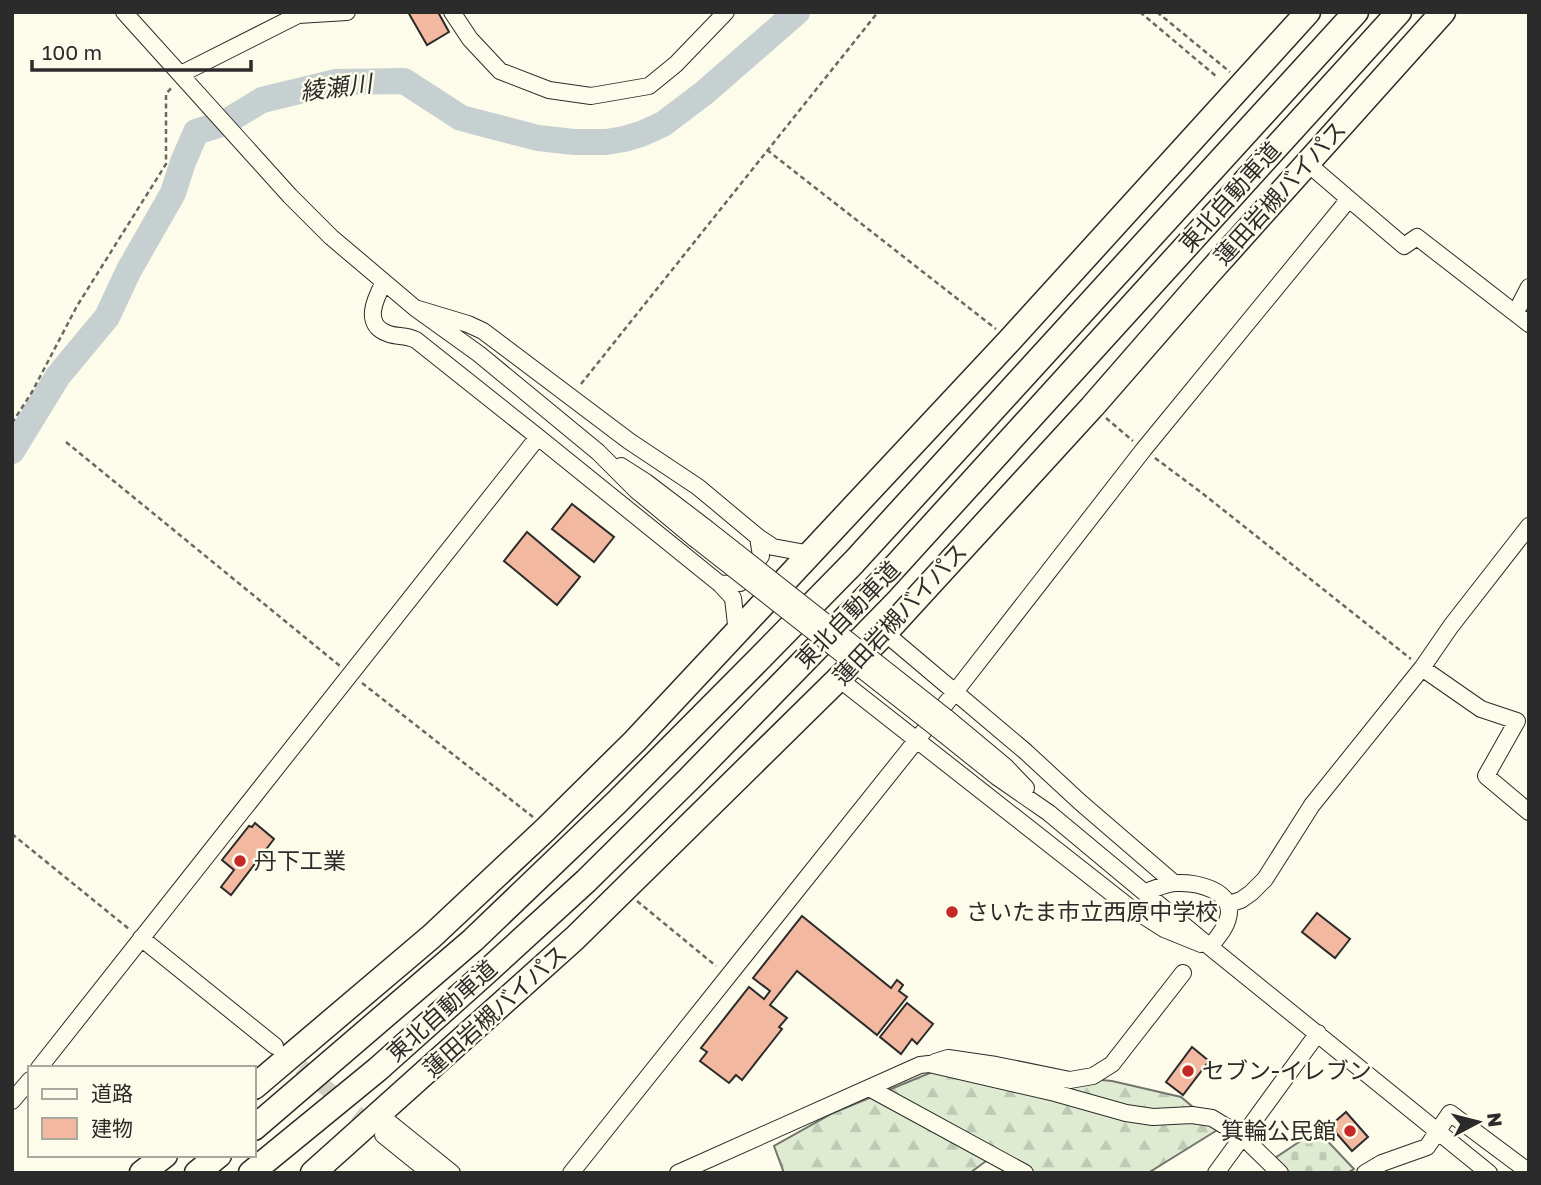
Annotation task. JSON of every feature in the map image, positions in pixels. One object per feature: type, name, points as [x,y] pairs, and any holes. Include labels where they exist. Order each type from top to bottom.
[{"type":"highway","points":[[256,1085],[432,936],[635,741],[1010,340],[1308,12]]},
{"type":"highway","name":"東北自動車道","points":[[256,1126],[473,940],[616,803],[732,686],[854,562],[1356,12]]},
{"type":"highway","name":"東北自動車道","points":[[251,1173],[378,1069],[482,976],[586,881],[688,780],[900,561],[1399,12]]},
{"type":"highway","name":"蓮田岩槻バイパス","points":[[313,1173],[382,1125],[885,633],[1092,407],[1443,12]]},
{"type":"highway","points":[[142,1173],[162,1157]]},
{"type":"highway","points":[[197,1173],[217,1157]]},
{"type":"street","points":[[124,12],[290,196],[331,237],[415,308],[479,354],[598,452],[646,482],[700,533],[941,723],[1006,767],[1049,813],[1489,1173]]},
{"type":"street","points":[[181,74],[298,15],[347,12]]},
{"type":"street","points":[[452,12],[470,39],[500,71],[549,90],[592,96],[649,86],[676,64],[726,12]]},
{"type":"street","points":[[1307,163],[1404,246],[1417,237],[1529,324]]},
{"type":"street","points":[[571,1173],[955,692],[1144,449],[1349,199]]},
{"type":"street","points":[[384,282],[374,300],[372,312],[378,327],[389,334],[416,340],[720,584],[733,597],[737,633]]},
{"type":"street","points":[[1516,312],[1529,287]]},
{"type":"street","points":[[415,308],[483,331],[629,441],[698,487],[758,537],[774,547],[811,554]]},
{"type":"street","points":[[41,1066],[538,437]]},
{"type":"street","points":[[1229,905],[1251,893],[1265,879],[1312,804],[1422,668],[1451,626],[1529,526]]},
{"type":"street","points":[[720,584],[740,583],[761,556],[758,537]]},
{"type":"street","points":[[885,633],[1026,752],[1174,883]]},
{"type":"street","points":[[1422,668],[1481,709],[1517,721],[1486,776],[1529,812]]},
{"type":"street","points":[[839,679],[1128,906],[1164,929],[1210,947]]},
{"type":"street","points":[[1144,892],[1174,883],[1188,883],[1202,886],[1226,899],[1229,918],[1210,947]]},
{"type":"street","points":[[141,938],[275,1046]]},
{"type":"street","points":[[678,1173],[920,1065],[948,1058],[1070,1080],[1093,1076],[1112,1064],[1183,973]]},
{"type":"street","points":[[1216,1173],[1318,1033]]},
{"type":"street","points":[[929,1064],[1055,1093],[1126,1113],[1153,1117],[1192,1115],[1212,1118],[1243,1137],[1280,1173]]},
{"type":"street","points":[[12,1101],[28,1082]]},
{"type":"street","points":[[871,1088],[1025,1173]]},
{"type":"street","points":[[1365,1173],[1382,1163],[1427,1147],[1450,1113],[1529,1172]]},
{"type":"street","points":[[382,1125],[430,1173]]},
{"type":"street","points":[[382,1125],[452,1173]]},
{"type":"path","points":[[570,398],[878,12]]},
{"type":"path","points":[[1140,12],[1217,76]]},
{"type":"path","points":[[1157,12],[1243,82]]},
{"type":"path","points":[[12,423],[32,392],[78,306],[166,163],[166,94],[181,74]]},
{"type":"path","points":[[767,150],[1010,340]]},
{"type":"path","points":[[1092,407],[1422,668]]},
{"type":"path","points":[[66,442],[546,829]]},
{"type":"path","points":[[12,834],[141,938]]},
{"type":"path","points":[[624,891],[729,976]]},
{"type":"green space","points":[[949,1065],[1112,1081],[1181,1097],[1219,1129],[1148,1173],[1029,1173],[986,1161],[970,1173],[784,1173],[774,1146],[833,1113]]},
{"type":"green space","points":[[1317,1130],[1354,1169],[1347,1173],[1290,1173],[1275,1158]]},
{"type":"building","points":[[408,12],[438,12],[449,32],[427,45]]},
{"type":"building","points":[[572,504],[614,537],[594,562],[552,529]]},
{"type":"building","points":[[527,532],[580,577],[557,605],[504,561]]},
{"type":"building","points":[[255,823],[274,839],[231,895],[221,887],[234,870],[222,860],[249,826],[252,827]]},
{"type":"building","points":[[1317,913],[1350,939],[1335,958],[1302,932]]},
{"type":"building","points":[[802,916],[891,988],[897,980],[903,985],[899,991],[907,997],[877,1035],[797,971],[770,1005],[787,1018],[779,1027],[782,1029],[742,1080],[736,1075],[729,1083],[700,1061],[707,1052],[701,1048],[749,987],[764,999],[770,991],[753,978]]},
{"type":"building","points":[[907,1003],[933,1024],[917,1044],[912,1039],[901,1054],[880,1037]]},
{"type":"building","name":"セブン-イレブン","points":[[1192,1047],[1209,1061],[1183,1095],[1166,1082]]},
{"type":"building","points":[[1346,1112],[1368,1137],[1352,1151],[1330,1126]]},
{"type":"waterway","name":"綾瀬川","points":[[12,451],[58,376],[107,317],[129,270],[173,193],[196,132],[224,123],[262,100],[335,82],[404,81],[461,118],[538,138],[574,142],[624,139],[663,124],[704,93],[797,12]]},
{"type":"tunnel","points":[[282,1052],[376,1129]]},
{"type":"place","name":"丹下工業","points":[[240,861]]},
{"type":"place","name":"さいたま市立西原中学校","points":[[952,912]]},
{"type":"place","name":"セブン-イレブン","points":[[1188,1071]]},
{"type":"place","name":"箕輪公民館","points":[[1350,1131]]}]
